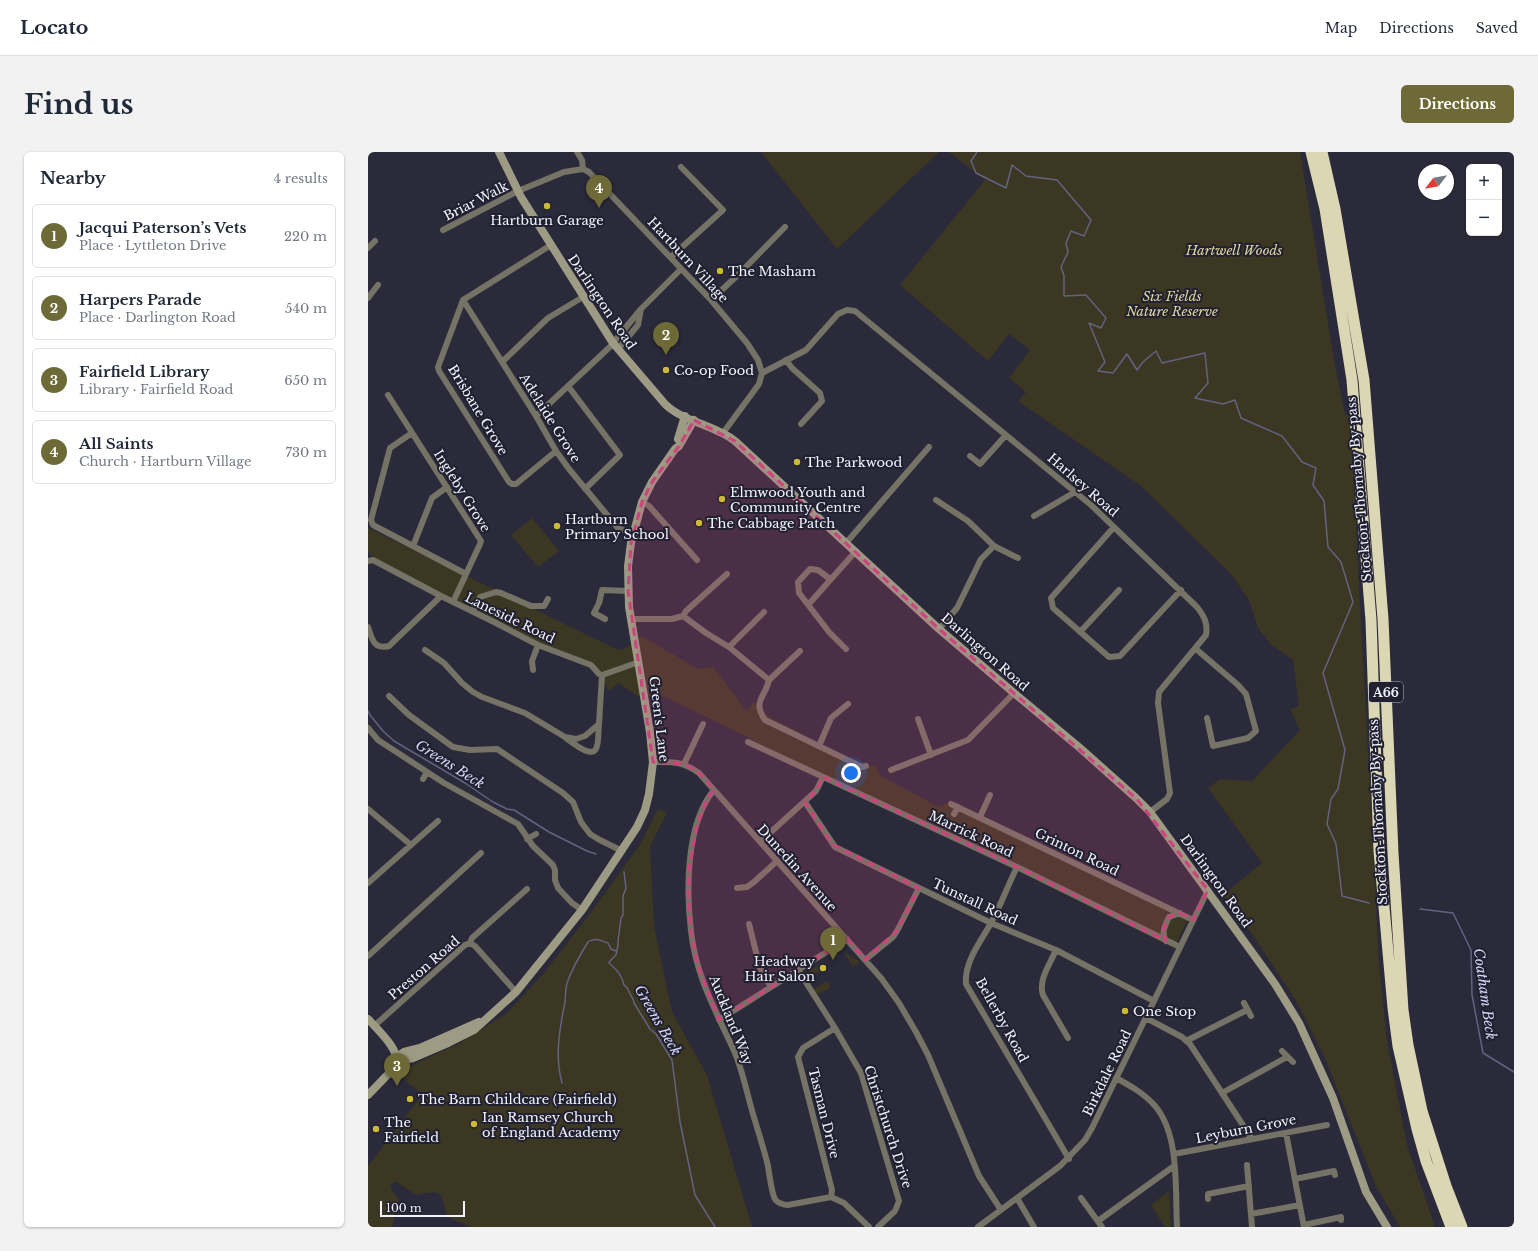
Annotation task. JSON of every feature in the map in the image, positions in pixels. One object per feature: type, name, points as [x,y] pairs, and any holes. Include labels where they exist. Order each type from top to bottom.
[{"type":"highway","name":"Stockton-Thornaby By-pass","points":[[1311,152],[1325,209],[1352,380],[1371,620],[1380,851],[1392,1008],[1400,1053],[1417,1129],[1426,1161],[1451,1227]]},
{"type":"highway","name":"Stockton-Thornaby By-pass","points":[[1322,152],[1336,209],[1364,380],[1383,619],[1393,853],[1403,1010],[1415,1080],[1431,1141],[1462,1227]]},
{"type":"highway","name":"A66","points":[[1417,1129],[1421,1162],[1443,1227]]},
{"type":"highway","points":[[1431,1141],[1458,1203],[1471,1227]]},
{"type":"street","name":"Darlington Road","points":[[499,152],[518,191],[615,346],[669,408],[723,433],[743,448],[939,629],[1080,748],[1150,812],[1275,984],[1299,1023],[1333,1098],[1366,1192],[1387,1227]]},
{"type":"street","points":[[518,191],[564,172],[582,169],[582,160],[577,152]]},
{"type":"street","points":[[671,257],[723,210],[681,166]]},
{"type":"street","name":"Hartburn Village","points":[[582,169],[594,176],[711,300],[753,351],[761,366],[762,373]]},
{"type":"street","name":"Briar Walk","points":[[443,230],[518,191]]},
{"type":"street","points":[[711,300],[785,227]]},
{"type":"street","points":[[463,300],[551,245]]},
{"type":"street","points":[[615,346],[623,331],[637,318],[641,309],[681,269]]},
{"type":"street","points":[[368,298],[378,285]]},
{"type":"street","points":[[502,362],[548,318],[583,297]]},
{"type":"street","name":"Adelaide Grove","points":[[463,300],[536,416],[556,451],[585,489],[618,528],[633,534]]},
{"type":"street","name":"Brisbane Grove","points":[[463,300],[438,367],[439,371],[509,482],[516,484],[556,451]]},
{"type":"street","name":"Harlsey Road","points":[[762,373],[806,350],[838,314],[847,310],[855,311],[1075,492],[1181,590],[1204,616],[1208,627],[1206,635],[1160,692],[1158,703],[1170,793],[1167,799],[1150,812]]},
{"type":"street","points":[[536,416],[568,386],[629,336],[638,326],[637,318]]},
{"type":"street","points":[[623,331],[629,336]]},
{"type":"street","points":[[786,360],[792,368],[820,393],[822,401],[801,424]]},
{"type":"street","points":[[723,433],[754,392],[761,379],[762,373]]},
{"type":"street","points":[[568,386],[620,455],[585,489]]},
{"type":"street","name":"Ingleby Grove","points":[[388,395],[481,541],[453,602]]},
{"type":"street","name":"Green's Lane","points":[[675,449],[685,416]]},
{"type":"street","name":"Green's Lane","points":[[397,1057],[404,1052],[420,1048],[485,1020],[516,992],[582,910],[622,851],[645,810],[654,762],[628,591],[628,566],[633,534],[642,502],[652,482],[675,449],[679,446],[694,420]]},
{"type":"street","points":[[412,433],[390,448],[371,520],[373,525],[466,574]]},
{"type":"street","points":[[970,456],[980,464],[1006,435]]},
{"type":"street","points":[[846,543],[929,447]]},
{"type":"street","points":[[412,546],[432,498],[447,487]]},
{"type":"street","points":[[1034,516],[1075,492]]},
{"type":"street","points":[[936,500],[968,521],[994,546],[1018,558]]},
{"type":"street","points":[[642,502],[648,506],[697,560]]},
{"type":"street","points":[[1114,527],[1051,598],[1053,608],[1109,657],[1120,656],[1181,590]]},
{"type":"street","points":[[939,629],[956,608],[981,559],[994,546]]},
{"type":"street","points":[[808,605],[856,552]]},
{"type":"street","name":"Laneside Road","points":[[371,560],[538,645],[591,666],[602,675]]},
{"type":"street","points":[[830,580],[818,570],[810,569],[798,582],[799,593],[829,632],[846,649]]},
{"type":"street","points":[[632,619],[672,619],[683,616],[686,610],[727,574]]},
{"type":"street","points":[[603,583],[599,604],[594,613],[605,619]]},
{"type":"street","points":[[602,590],[628,591]]},
{"type":"street","points":[[1080,632],[1119,590]]},
{"type":"street","points":[[473,611],[480,597],[496,592],[531,606],[545,609],[548,598]]},
{"type":"street","points":[[368,628],[372,640],[377,646],[389,646],[441,596]]},
{"type":"street","points":[[729,647],[764,612]]},
{"type":"street","points":[[683,616],[706,633],[729,647],[769,680]]},
{"type":"street","points":[[533,670],[532,661],[538,645]]},
{"type":"street","points":[[1196,649],[1238,685],[1246,694],[1256,731],[1248,738],[1213,746],[1207,718]]},
{"type":"street","points":[[425,650],[444,663],[462,683],[473,692],[489,700],[525,713],[586,751],[590,752],[594,751],[597,747],[602,675],[639,662]]},
{"type":"street","points":[[800,652],[769,680],[759,702],[760,712],[765,720],[862,767],[866,766]]},
{"type":"street","points":[[891,770],[968,740],[1014,693]]},
{"type":"street","points":[[389,696],[409,716],[453,747],[470,750],[497,749],[501,755],[567,795],[573,802],[581,822],[590,834],[622,851]]},
{"type":"street","points":[[394,701],[399,696]]},
{"type":"street","points":[[819,746],[831,718],[848,704]]},
{"type":"street","points":[[918,719],[931,755]]},
{"type":"street","points":[[565,737],[576,739],[585,736],[599,724]]},
{"type":"street","points":[[684,764],[703,724]]},
{"type":"street","points":[[368,728],[378,740],[444,783],[518,824],[525,833],[527,839],[553,865],[555,870],[554,880],[558,888],[572,903],[582,910]]},
{"type":"street","name":"Marrick Road","points":[[751,742],[1016,867],[1180,947]]},
{"type":"street","name":"Dunedin Avenue","points":[[654,762],[684,764],[699,773],[881,978],[899,1003],[928,1055],[979,1176],[1002,1210]]},
{"type":"street","points":[[422,779],[427,772]]},
{"type":"street","points":[[760,842],[816,791],[823,777]]},
{"type":"street","name":"Auckland Way","points":[[714,790],[707,798],[697,826],[689,868],[688,899],[691,932],[697,964],[718,1020],[735,1054],[765,1156],[775,1199],[781,1204],[788,1205],[831,1197]]},
{"type":"street","points":[[980,817],[990,795]]},
{"type":"street","name":"Tunstall Road","points":[[805,802],[836,847],[991,923],[1056,950],[1154,1001]]},
{"type":"street","name":"Grinton Road","points":[[951,804],[1193,920]]},
{"type":"street","points":[[954,814],[958,807]]},
{"type":"street","points":[[368,809],[410,845]]},
{"type":"street","points":[[368,883],[438,820]]},
{"type":"street","points":[[527,839],[536,834]]},
{"type":"street","points":[[368,956],[480,853]]},
{"type":"street","points":[[737,888],[747,887],[777,862]]},
{"type":"street","name":"Bellerby Road","points":[[1016,867],[991,923],[979,942],[967,970],[966,984],[1069,1159]]},
{"type":"street","points":[[865,960],[893,937],[919,888]]},
{"type":"street","name":"Preston Road","points":[[374,1026],[465,945],[470,943],[472,938],[526,889]]},
{"type":"street","name":"Birkdale Road","points":[[978,1227],[1069,1159],[1085,1140],[1208,890]]},
{"type":"street","points":[[432,898],[436,904]]},
{"type":"street","points":[[1166,941],[1163,931],[1169,917],[1180,913]]},
{"type":"street","points":[[749,924],[760,968],[771,987]]},
{"type":"street","points":[[718,1020],[847,939]]},
{"type":"street","name":"Preston Road","points":[[470,943],[475,946],[516,992]]},
{"type":"street","points":[[1056,950],[1042,982],[1041,989],[1068,1038]]},
{"type":"street","name":"Christchurch Drive","points":[[798,970],[835,1028],[861,1073],[900,1200],[895,1211],[878,1227]]},
{"type":"street","points":[[1244,1003],[1251,1016]]},
{"type":"street","points":[[1186,1041],[1247,1010]]},
{"type":"street","points":[[1146,1018],[1182,1038],[1194,1049],[1252,1139]]},
{"type":"street","points":[[368,1019],[394,1049],[397,1057],[397,1063],[395,1066],[368,1095]]},
{"type":"street","name":"Tasman Drive","points":[[831,1197],[832,1190],[798,1057],[803,1048],[835,1028]]},
{"type":"street","points":[[1282,1051],[1293,1062]]},
{"type":"street","points":[[1222,1093],[1288,1057]]},
{"type":"street","points":[[1116,1078],[1142,1094],[1161,1113],[1170,1136],[1174,1154],[1177,1227]]},
{"type":"street","name":"Leyburn Grove","points":[[1174,1154],[1286,1133],[1324,1124]]},
{"type":"street","points":[[1286,1133],[1304,1226],[1341,1217],[1341,1220]]},
{"type":"street","points":[[1247,1165],[1252,1227]]},
{"type":"street","points":[[1098,1221],[1174,1166]]},
{"type":"street","points":[[1295,1179],[1334,1171],[1335,1175]]},
{"type":"street","points":[[1208,1199],[1208,1194],[1249,1186]]},
{"type":"street","points":[[831,1197],[844,1203],[869,1227]]},
{"type":"street","points":[[1017,1198],[1034,1227]]},
{"type":"street","points":[[1081,1198],[1102,1227]]},
{"type":"street","points":[[1251,1214],[1300,1205]]},
{"type":"highlighted area","points":[[694,420],[735,441],[939,629],[1136,798],[1208,890],[1193,920],[1180,913],[1169,917],[1163,931],[1166,941],[1017,867],[823,777],[816,791],[805,802],[832,844],[919,888],[897,931],[865,960],[847,939],[719,1020],[697,964],[691,933],[688,899],[689,868],[697,826],[707,798],[714,790],[699,773],[684,764],[653,762],[628,591],[631,543],[642,502],[652,482],[679,446]]},
{"type":"green space","points":[[761,152],[939,152],[837,249]]},
{"type":"green space","name":"Six Fields Nature Reserve","points":[[949,152],[1300,152],[1335,365],[1345,415],[1350,414],[1379,964],[1387,1041],[1407,1145],[1435,1227],[1400,1227],[1376,1186],[1324,1056],[1295,999],[1252,934],[1223,895],[1262,863],[1208,788],[1220,779],[1252,781],[1300,730],[1290,709],[1299,706],[1293,660],[1272,645],[1259,630],[1249,600],[1232,575],[1141,486],[1018,401],[1026,392],[1009,378],[1030,350],[1009,334],[988,361],[900,285],[985,180]]},
{"type":"green space","points":[[532,518],[559,551],[538,567],[511,535]]},
{"type":"green space","points":[[368,528],[618,650],[624,649],[642,636],[698,669],[713,667],[747,711],[753,702],[770,717],[866,768],[876,765],[879,775],[939,807],[949,802],[1190,915],[1174,948],[663,696],[638,696],[618,683],[609,691],[595,669],[594,670],[537,644],[373,558],[368,551]]},
{"type":"green space","points":[[658,809],[667,813],[650,846],[654,926],[672,1012],[707,1075],[752,1227],[469,1227],[449,1218],[443,1199],[439,1193],[434,1192],[416,1195],[395,1181],[391,1185],[391,1188],[399,1200],[392,1227],[368,1227],[368,1166],[423,1094],[399,1076],[400,1071],[460,1043],[507,1013],[544,973],[595,907],[641,843]]},
{"type":"green space","points":[[843,951],[860,962],[853,967]]},
{"type":"green space","points":[[819,965],[822,970],[810,977],[814,982],[810,983],[804,974]]},
{"type":"green space","points":[[827,981],[831,987],[817,995],[814,990],[815,988]]},
{"type":"green space","points":[[1169,1191],[1171,1227],[1165,1227],[1151,1205]]},
{"type":"waterway","points":[[977,152],[971,161],[976,173],[1006,188],[1012,165],[1026,176],[1057,180],[1091,220],[1084,236],[1071,231],[1066,243],[1068,252],[1061,267],[1064,276],[1064,296],[1086,295],[1106,318],[1101,328],[1089,323],[1105,362],[1098,371],[1113,373],[1127,354],[1137,370],[1143,362],[1156,351],[1162,363],[1205,353],[1208,383],[1195,398],[1223,404],[1235,400],[1241,418],[1282,436],[1302,462],[1316,468],[1313,485],[1324,501],[1328,547],[1341,562],[1353,602],[1323,673],[1345,750],[1338,789],[1331,799],[1327,824],[1336,844],[1342,896],[1369,903]]},
{"type":"waterway","name":"Greens Beck","points":[[368,711],[383,731],[394,741],[465,783],[493,802],[507,809],[514,810],[549,832],[596,854]]},
{"type":"waterway","name":"Greens Beck","points":[[624,872],[626,888],[623,896],[623,915],[621,918],[616,955],[609,963],[617,970],[634,1003],[672,1060],[680,1122],[695,1195],[715,1227]]},
{"type":"waterway","name":"Coatham Beck","points":[[1420,909],[1453,913],[1471,950],[1472,995],[1483,1053],[1514,1072]]},
{"type":"waterway","points":[[562,1083],[558,1045],[566,986],[569,978],[588,942],[598,940],[608,943],[611,949],[616,951]]},
{"type":"place","name":"Hartburn Garage","points":[[547,206]]},
{"type":"place","name":"All Saints","points":[[599,208]]},
{"type":"place","name":"The Masham","points":[[720,271]]},
{"type":"place","name":"Harpers Parade","points":[[666,355]]},
{"type":"place","name":"Co-op Food","points":[[666,370]]},
{"type":"place","name":"The Parkwood","points":[[797,462]]},
{"type":"place","name":"Elmwood Youth and Community Centre","points":[[722,499]]},
{"type":"place","name":"The Cabbage Patch","points":[[699,523]]},
{"type":"place","name":"Hartburn Primary School","points":[[557,526]]},
{"type":"place","name":"Jacqui Paterson’s Vets","points":[[833,960]]},
{"type":"place","name":"Headway Hair Salon","points":[[823,968]]},
{"type":"place","name":"One Stop","points":[[1125,1011]]},
{"type":"place","name":"Fairfield Library","points":[[397,1086]]},
{"type":"place","name":"The Barn Childcare (Fairfield)","points":[[410,1099]]},
{"type":"place","name":"Ian Ramsey Church of England Academy","points":[[474,1124]]},
{"type":"place","name":"The Fairfield","points":[[376,1129]]},
{"type":"park label","name":"Hartwell Woods","points":[[1234,250]]}]
